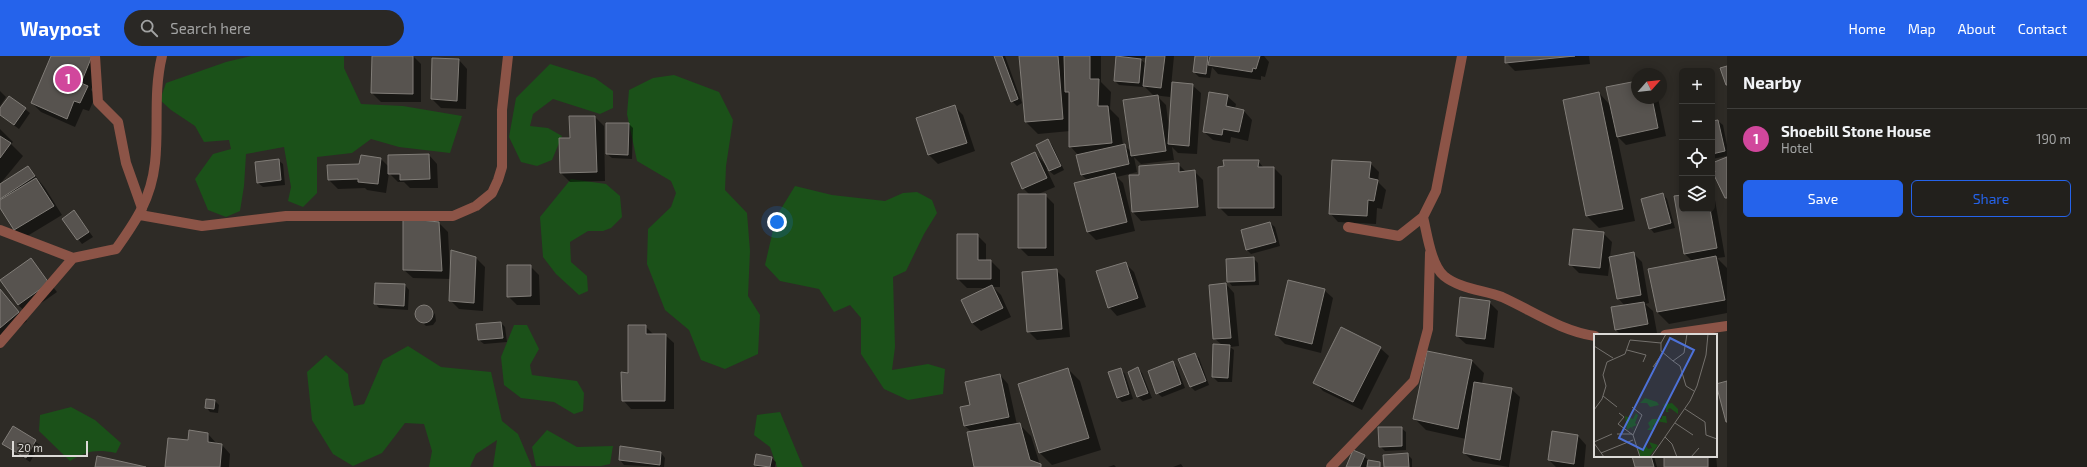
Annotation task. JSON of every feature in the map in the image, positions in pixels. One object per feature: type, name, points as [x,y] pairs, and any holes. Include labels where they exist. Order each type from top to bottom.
[{"type":"street","points":[[95,56],[98,102],[118,122],[126,163],[141,212]]},
{"type":"street","points":[[0,230],[73,258],[116,249],[141,212],[151,187],[156,163],[156,92],[162,56]]},
{"type":"street","points":[[141,212],[202,226],[286,216],[453,216],[476,206],[492,193],[502,167],[502,110],[508,56]]},
{"type":"street","points":[[1348,227],[1398,236],[1423,217],[1436,191],[1462,56]]},
{"type":"street","points":[[1331,467],[1414,381],[1428,329],[1430,253],[1423,217]]},
{"type":"street","points":[[1430,253],[1444,276],[1456,282],[1501,297],[1554,324],[1594,336]]},
{"type":"street","points":[[0,343],[73,258]]},
{"type":"street","points":[[1672,334],[1727,326]]},
{"type":"green space","points":[[251,56],[344,56],[344,68],[361,104],[403,106],[462,116],[450,153],[399,147],[371,139],[352,153],[317,157],[317,193],[303,207],[288,201],[291,187],[284,147],[246,154],[244,186],[240,211],[226,217],[208,210],[195,179],[213,154],[231,149],[229,140],[204,142],[195,126],[171,110],[160,100],[166,83],[226,62]]},
{"type":"green space","points":[[550,64],[595,78],[613,91],[613,108],[600,114],[553,99],[533,114],[530,126],[548,128],[562,136],[552,160],[537,166],[521,162],[509,137],[516,98]]},
{"type":"green space","points":[[674,75],[719,92],[733,120],[726,166],[725,190],[747,213],[750,251],[748,296],[760,315],[758,354],[725,369],[701,360],[689,330],[665,310],[647,264],[648,229],[671,207],[676,193],[671,181],[637,161],[627,114],[629,90],[653,78]]},
{"type":"green space","points":[[571,179],[606,184],[620,196],[622,217],[611,228],[603,231],[588,231],[570,242],[571,262],[587,276],[588,291],[579,295],[556,274],[543,257],[540,217]]},
{"type":"green space","points":[[795,186],[832,195],[885,201],[903,193],[917,192],[932,200],[937,213],[924,234],[906,271],[893,277],[895,347],[892,370],[928,364],[945,369],[943,394],[908,400],[884,389],[861,354],[861,318],[850,305],[834,312],[819,289],[780,281],[765,265],[776,217]]},
{"type":"green space","points":[[514,325],[527,325],[539,349],[530,365],[532,375],[577,381],[584,393],[583,411],[574,414],[554,402],[521,398],[504,385],[501,357]]},
{"type":"green space","points":[[408,346],[441,367],[491,372],[502,421],[518,434],[532,467],[493,467],[497,440],[476,454],[470,467],[429,467],[432,451],[424,424],[405,423],[382,453],[353,466],[333,454],[312,420],[307,372],[326,355],[348,374],[354,406],[364,404],[383,360]]},
{"type":"green space","points":[[71,407],[95,420],[121,443],[116,453],[97,451],[87,453],[70,461],[39,431],[40,415]]},
{"type":"green space","points":[[780,412],[803,467],[777,467],[770,447],[754,435],[757,415]]},
{"type":"green space","points":[[547,430],[577,447],[613,446],[610,464],[601,466],[536,466],[532,447]]},
{"type":"building","points":[[51,56],[92,56],[81,83],[88,86],[80,103],[74,101],[67,119],[31,103]]},
{"type":"building","points":[[372,56],[413,56],[413,94],[371,93]]},
{"type":"building","points":[[994,56],[1002,56],[1018,99],[1011,102]]},
{"type":"building","points":[[1019,56],[1058,56],[1063,119],[1025,122]]},
{"type":"building","points":[[1064,56],[1090,56],[1090,79],[1099,79],[1098,106],[1108,106],[1112,143],[1069,147],[1069,92],[1065,92]]},
{"type":"building","points":[[1116,56],[1141,59],[1139,83],[1114,81]]},
{"type":"building","points":[[1146,56],[1165,56],[1161,88],[1143,86]]},
{"type":"building","points":[[1195,56],[1208,56],[1206,74],[1193,72]]},
{"type":"building","points":[[1210,56],[1260,56],[1256,69],[1253,68],[1252,72],[1208,65]]},
{"type":"building","points":[[1505,56],[1575,56],[1505,63]]},
{"type":"building","points":[[432,58],[459,59],[457,101],[431,99]]},
{"type":"building","points":[[1727,66],[1727,85],[1726,85],[1720,68]]},
{"type":"building","points":[[1172,82],[1193,84],[1189,146],[1168,144]]},
{"type":"building","points":[[1631,82],[1631,104],[1653,104],[1658,128],[1617,137],[1606,87]]},
{"type":"building","points":[[1209,92],[1228,95],[1226,106],[1244,110],[1239,132],[1223,129],[1222,135],[1203,132]]},
{"type":"building","points":[[1599,92],[1623,209],[1586,216],[1563,100]]},
{"type":"building","points":[[1158,95],[1166,151],[1131,156],[1123,100]]},
{"type":"building","points":[[9,96],[26,108],[14,125],[0,115],[0,108]]},
{"type":"building","points":[[955,105],[967,143],[928,155],[916,118]]},
{"type":"building","points":[[569,116],[595,116],[597,172],[560,173],[559,138],[570,138]]},
{"type":"building","points":[[1715,120],[1718,120],[1725,151],[1715,153],[1715,140]]},
{"type":"building","points":[[606,123],[629,123],[628,155],[606,154]]},
{"type":"building","points":[[0,136],[11,143],[0,158]]},
{"type":"building","points":[[1048,139],[1061,166],[1049,171],[1036,145]]},
{"type":"building","points":[[1125,144],[1129,164],[1081,175],[1076,155]]},
{"type":"building","points":[[1035,152],[1047,178],[1022,189],[1011,163]]},
{"type":"building","points":[[429,154],[430,179],[400,180],[400,174],[388,174],[388,155]]},
{"type":"building","points":[[361,155],[381,158],[378,184],[358,182],[358,179],[328,180],[327,165],[359,164]]},
{"type":"building","points":[[1727,157],[1727,198],[1725,198],[1715,177],[1715,162]]},
{"type":"building","points":[[279,159],[281,180],[257,183],[255,162]]},
{"type":"building","points":[[1223,160],[1259,160],[1258,167],[1274,167],[1274,208],[1218,208],[1218,167],[1224,166]]},
{"type":"building","points":[[1332,160],[1371,162],[1369,178],[1378,180],[1374,201],[1368,200],[1367,216],[1329,214]]},
{"type":"building","points":[[1179,163],[1179,172],[1195,170],[1198,207],[1132,212],[1129,175],[1139,175],[1139,166]]},
{"type":"building","points":[[28,166],[35,176],[0,199],[0,184]]},
{"type":"building","points":[[1115,173],[1127,222],[1087,232],[1074,183]]},
{"type":"building","points":[[36,178],[54,206],[14,230],[0,208],[0,200]]},
{"type":"building","points":[[1663,193],[1671,223],[1649,229],[1641,199]]},
{"type":"building","points":[[1018,194],[1046,194],[1046,248],[1018,248]]},
{"type":"building","points":[[1679,195],[1679,212],[1711,212],[1717,248],[1684,254],[1674,196]]},
{"type":"building","points":[[74,210],[89,232],[77,240],[62,219]]},
{"type":"building","points":[[403,218],[439,222],[442,271],[403,270]]},
{"type":"building","points":[[1270,222],[1276,242],[1246,250],[1241,230]]},
{"type":"building","points":[[1573,229],[1604,232],[1600,268],[1569,265]]},
{"type":"building","points":[[957,234],[978,234],[978,260],[991,260],[991,279],[957,279]]},
{"type":"building","points":[[451,250],[476,257],[474,303],[449,301]]},
{"type":"building","points":[[1634,252],[1641,295],[1617,299],[1609,257]]},
{"type":"building","points":[[1716,256],[1725,300],[1657,312],[1648,269]]},
{"type":"building","points":[[1254,257],[1255,281],[1227,282],[1226,259]]},
{"type":"building","points":[[31,258],[49,283],[18,305],[0,280]]},
{"type":"building","points":[[1126,262],[1138,298],[1108,308],[1096,271]]},
{"type":"building","points":[[507,265],[531,265],[531,296],[507,297]]},
{"type":"building","points":[[1057,269],[1062,329],[1027,332],[1022,272]]},
{"type":"building","points":[[1288,280],[1325,289],[1312,344],[1275,335]]},
{"type":"building","points":[[375,283],[405,284],[404,306],[374,304]]},
{"type":"building","points":[[1226,283],[1231,338],[1213,339],[1209,285]]},
{"type":"building","points":[[992,285],[1003,308],[972,323],[961,300]]},
{"type":"building","points":[[0,289],[19,312],[0,328]]},
{"type":"building","points":[[1460,297],[1490,301],[1485,339],[1456,336]]},
{"type":"building","points":[[1644,302],[1648,324],[1615,330],[1611,307]]},
{"type":"building","points":[[424,305],[430,308],[433,314],[430,320],[424,323],[418,320],[415,314],[418,308]]},
{"type":"building","points":[[501,322],[503,338],[478,340],[476,324]]},
{"type":"building","points":[[628,325],[646,325],[646,334],[666,334],[665,401],[622,401],[621,372],[628,373]]},
{"type":"building","points":[[1341,327],[1381,347],[1353,402],[1313,383]]},
{"type":"building","points":[[1213,344],[1230,345],[1228,378],[1212,377]]},
{"type":"building","points":[[1427,351],[1472,360],[1458,429],[1413,419]]},
{"type":"building","points":[[1195,353],[1206,381],[1190,387],[1178,359]]},
{"type":"building","points":[[1173,361],[1181,384],[1156,394],[1148,371]]},
{"type":"building","points":[[1138,367],[1148,393],[1137,397],[1128,372]]},
{"type":"building","points":[[1068,368],[1089,438],[1039,453],[1018,384]]},
{"type":"building","points":[[1121,368],[1129,394],[1117,398],[1108,372]]},
{"type":"building","points":[[1000,374],[1009,417],[964,426],[960,407],[970,405],[965,382]]},
{"type":"building","points":[[1727,381],[1727,422],[1717,388],[1717,384]]},
{"type":"building","points":[[1474,382],[1512,388],[1500,460],[1463,453]]},
{"type":"building","points":[[206,399],[215,400],[214,409],[205,408]]},
{"type":"building","points":[[1020,423],[1030,460],[1041,464],[1041,467],[974,467],[967,432]]},
{"type":"building","points":[[13,426],[36,440],[26,458],[2,444]]},
{"type":"building","points":[[1378,427],[1402,427],[1402,446],[1379,447]]},
{"type":"building","points":[[189,430],[208,433],[208,442],[222,444],[220,467],[165,467],[168,438],[188,440]]},
{"type":"building","points":[[1552,431],[1578,435],[1574,464],[1548,460]]},
{"type":"building","points":[[620,446],[661,452],[660,465],[619,460]]},
{"type":"building","points":[[1353,450],[1365,455],[1360,467],[1346,467]]},
{"type":"building","points":[[1408,453],[1409,467],[1384,467],[1383,455]]},
{"type":"building","points":[[756,454],[772,457],[770,467],[754,465]]},
{"type":"building","points":[[97,456],[146,467],[95,467]]},
{"type":"building","points":[[1632,457],[1651,457],[1654,467],[1635,467]]},
{"type":"building","points":[[1664,457],[1708,457],[1708,467],[1664,467]]},
{"type":"building","points":[[1368,460],[1380,462],[1380,467],[1367,467]]},
{"type":"place","name":"Shoebill Stone House","points":[[68,79]]}]
